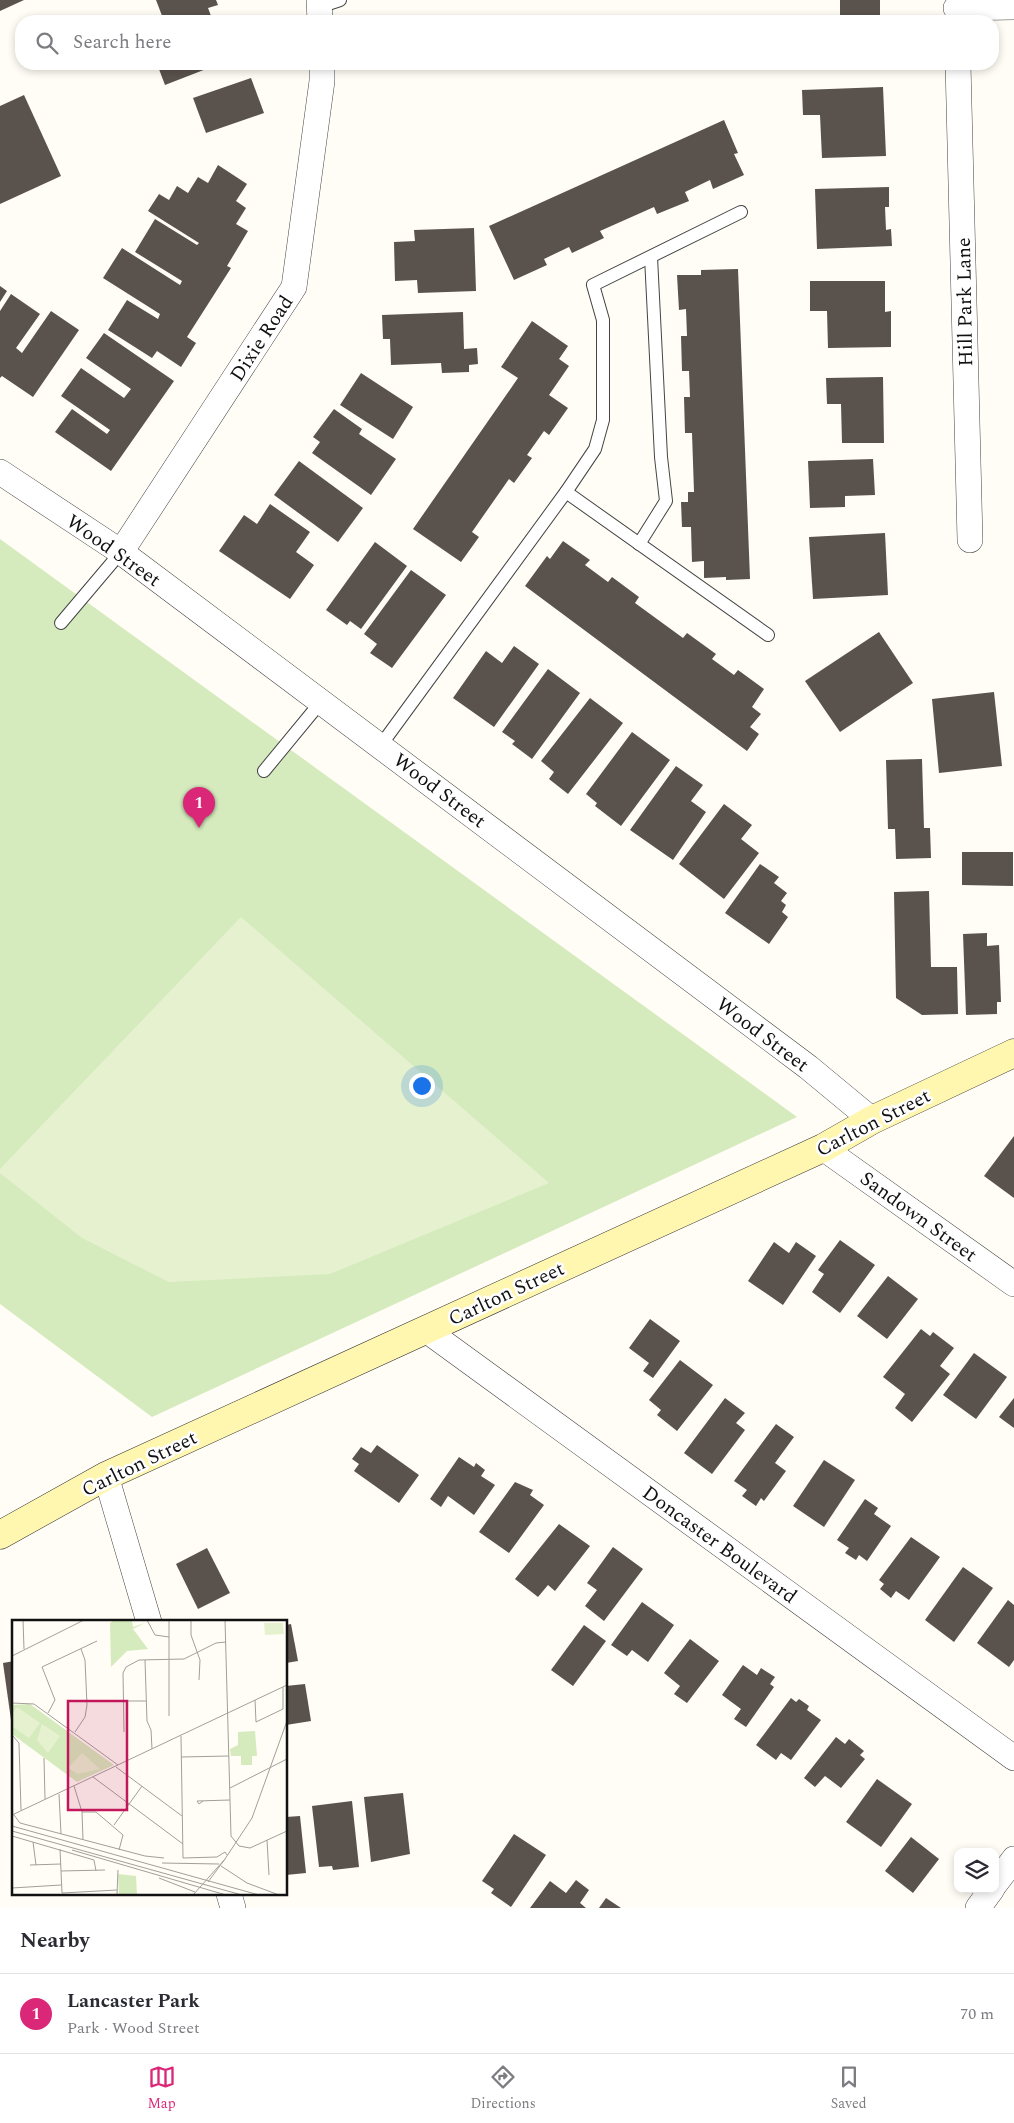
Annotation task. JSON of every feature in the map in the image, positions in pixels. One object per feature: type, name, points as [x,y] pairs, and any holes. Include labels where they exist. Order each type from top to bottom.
[{"type":"main road","name":"Carlton Street","points":[[0,1535],[106,1476],[823,1148],[872,1120],[1014,1053]]},
{"type":"street","points":[[957,10],[1014,7]]},
{"type":"street","name":"Dixie Road","points":[[121,552],[294,287],[322,70]]},
{"type":"street","name":"Hill Park Lane","points":[[958,70],[970,540]]},
{"type":"street","name":"Wood Street","points":[[0,472],[121,552],[808,1067],[872,1120]]},
{"type":"street","name":"Sandown Street","points":[[823,1148],[1014,1284]]},
{"type":"street","name":"Doncaster Boulevard","points":[[426,1330],[1014,1758]]},
{"type":"street","points":[[106,1476],[148,1620]]},
{"type":"street","points":[[999,1879],[1014,1859]]},
{"type":"street","points":[[978,1908],[989,1893]]},
{"type":"street","points":[[229,1896],[233,1908]]},
{"type":"lane","points":[[381,746],[566,492],[595,449],[603,420],[603,320],[594,285],[742,212]]},
{"type":"lane","points":[[639,544],[666,501],[661,457],[651,257]]},
{"type":"lane","points":[[566,492],[768,635]]},
{"type":"lane","points":[[61,623],[121,552]]},
{"type":"lane","points":[[264,771],[320,703]]},
{"type":"green space","points":[[0,539],[797,1117],[152,1417],[0,1304]]},
{"type":"green space","points":[[241,917],[549,1183],[330,1274],[169,1282],[82,1238],[0,1173],[0,1169]]},
{"type":"building","points":[[0,0],[24,0],[0,11]]},
{"type":"building","points":[[156,0],[216,0],[218,5],[208,8],[211,15],[162,15]]},
{"type":"building","points":[[840,0],[880,0],[880,15],[840,15]]},
{"type":"building","points":[[159,70],[204,70],[165,85]]},
{"type":"building","points":[[251,78],[264,113],[206,133],[193,98]]},
{"type":"building","points":[[883,87],[886,156],[822,158],[820,115],[803,115],[802,90]]},
{"type":"building","points":[[24,95],[61,176],[0,204],[0,106]]},
{"type":"building","points":[[724,120],[738,153],[734,154],[744,175],[713,189],[710,180],[685,192],[689,201],[657,214],[654,207],[600,231],[604,238],[572,253],[569,247],[544,259],[547,265],[514,280],[489,226]]},
{"type":"building","points":[[218,165],[247,184],[236,201],[246,208],[236,224],[248,231],[227,266],[231,268],[187,337],[196,343],[181,367],[157,351],[152,358],[108,330],[127,300],[158,319],[160,314],[103,278],[122,248],[180,285],[182,281],[135,252],[155,219],[197,245],[199,243],[148,211],[159,194],[169,200],[177,186],[188,193],[198,177],[208,183]]},
{"type":"building","points":[[889,187],[889,207],[885,207],[886,230],[891,229],[892,246],[817,249],[815,189]]},
{"type":"building","points":[[474,228],[476,291],[418,293],[417,280],[395,281],[394,242],[415,241],[414,230]]},
{"type":"building","points":[[738,269],[750,579],[726,580],[726,577],[704,578],[704,561],[692,562],[691,527],[682,527],[681,502],[688,502],[688,492],[694,492],[692,433],[685,433],[684,397],[690,397],[689,371],[682,371],[681,336],[687,336],[686,309],[679,310],[677,275],[701,275],[701,270]]},
{"type":"building","points":[[810,281],[885,281],[885,312],[891,311],[891,347],[828,348],[827,311],[810,311]]},
{"type":"building","points":[[0,286],[7,291],[0,302]]},
{"type":"building","points":[[11,294],[40,314],[16,348],[22,353],[51,311],[79,330],[33,397],[2,376],[0,378],[0,311]]},
{"type":"building","points":[[463,312],[464,349],[477,348],[478,364],[469,365],[469,372],[442,373],[441,363],[391,365],[390,339],[383,339],[382,315]]},
{"type":"building","points":[[532,321],[568,346],[559,359],[569,366],[549,395],[568,408],[549,435],[544,431],[527,455],[532,458],[514,483],[509,479],[472,532],[479,537],[461,562],[413,529],[518,378],[501,367]]},
{"type":"building","points":[[104,333],[174,381],[111,471],[55,432],[72,409],[107,434],[110,430],[61,396],[81,368],[124,398],[131,389],[86,358]]},
{"type":"building","points":[[361,373],[413,407],[393,439],[340,405]]},
{"type":"building","points":[[883,377],[884,443],[842,443],[841,404],[827,404],[826,378]]},
{"type":"building","points":[[334,409],[362,429],[359,434],[396,459],[371,495],[312,453],[320,442],[313,437]]},
{"type":"building","points":[[873,459],[875,495],[845,496],[845,507],[810,508],[808,461]]},
{"type":"building","points":[[299,461],[363,508],[338,542],[274,495]]},
{"type":"building","points":[[270,504],[310,532],[296,552],[314,565],[290,599],[219,551],[244,515],[257,524]]},
{"type":"building","points":[[885,533],[888,595],[813,599],[809,537]]},
{"type":"building","points":[[563,541],[590,560],[585,565],[608,582],[612,577],[639,597],[635,603],[683,638],[687,633],[716,654],[712,659],[734,675],[738,670],[764,689],[752,707],[761,714],[750,727],[759,734],[747,751],[525,586],[547,556],[550,559]]},
{"type":"building","points":[[375,542],[407,566],[361,629],[350,621],[347,625],[326,610]]},
{"type":"building","points":[[411,570],[446,595],[392,668],[370,653],[377,644],[364,634]]},
{"type":"building","points":[[879,632],[913,683],[840,732],[805,681]]},
{"type":"building","points":[[514,646],[539,664],[494,727],[453,698],[486,651],[502,663]]},
{"type":"building","points":[[548,669],[580,693],[532,759],[512,744],[515,741],[502,732]]},
{"type":"building","points":[[994,692],[1002,766],[939,773],[932,699]]},
{"type":"building","points":[[590,698],[623,723],[568,794],[549,779],[554,772],[541,761]]},
{"type":"building","points":[[632,732],[670,760],[621,826],[595,806],[597,803],[586,794]]},
{"type":"building","points":[[922,759],[924,828],[930,828],[931,858],[896,859],[895,829],[888,829],[886,760]]},
{"type":"building","points":[[676,766],[703,785],[691,801],[706,812],[673,860],[630,830]]},
{"type":"building","points":[[724,804],[752,825],[741,839],[759,853],[724,899],[679,864]]},
{"type":"building","points":[[962,852],[1013,852],[1013,886],[962,885]]},
{"type":"building","points":[[760,864],[779,877],[774,883],[787,893],[781,901],[786,905],[782,912],[788,917],[769,944],[725,913]]},
{"type":"building","points":[[929,891],[931,967],[957,967],[958,1014],[922,1015],[896,998],[894,892]]},
{"type":"building","points":[[987,933],[987,946],[999,945],[1001,1002],[997,1002],[997,1014],[966,1015],[963,934]]},
{"type":"building","points":[[1014,1136],[1014,1198],[984,1176]]},
{"type":"building","points":[[840,1240],[875,1265],[840,1313],[812,1292],[824,1274],[818,1270]]},
{"type":"building","points":[[774,1242],[789,1253],[796,1242],[816,1256],[783,1305],[748,1281]]},
{"type":"building","points":[[888,1276],[918,1299],[887,1339],[857,1316]]},
{"type":"building","points":[[650,1319],[680,1341],[653,1378],[643,1371],[649,1363],[629,1348]]},
{"type":"building","points":[[921,1329],[930,1336],[933,1332],[954,1348],[940,1366],[950,1374],[912,1422],[895,1408],[905,1394],[883,1377]]},
{"type":"building","points":[[974,1353],[1007,1377],[976,1419],[943,1395]]},
{"type":"building","points":[[680,1360],[713,1385],[677,1431],[657,1415],[661,1410],[649,1400]]},
{"type":"building","points":[[725,1398],[745,1413],[736,1423],[745,1430],[712,1474],[684,1453]]},
{"type":"building","points":[[1014,1398],[1014,1428],[999,1417]]},
{"type":"building","points":[[776,1424],[794,1437],[775,1463],[786,1471],[764,1501],[761,1498],[756,1506],[742,1496],[747,1490],[734,1481]]},
{"type":"building","points":[[377,1445],[419,1475],[399,1503],[354,1471],[359,1464],[352,1459],[361,1447],[371,1453]]},
{"type":"building","points":[[459,1457],[474,1467],[476,1463],[485,1470],[481,1476],[495,1485],[474,1515],[448,1496],[441,1507],[430,1499]]},
{"type":"building","points":[[824,1460],[855,1480],[824,1527],[793,1506]]},
{"type":"building","points":[[515,1482],[533,1490],[530,1495],[544,1505],[509,1553],[479,1532]]},
{"type":"building","points":[[865,1499],[878,1508],[874,1514],[891,1526],[867,1561],[859,1555],[856,1560],[845,1553],[849,1548],[837,1540]]},
{"type":"building","points":[[559,1524],[590,1546],[555,1591],[548,1585],[538,1597],[515,1579]]},
{"type":"building","points":[[911,1537],[940,1557],[909,1600],[896,1591],[891,1598],[880,1589],[884,1584],[879,1580]]},
{"type":"building","points":[[613,1547],[643,1569],[604,1621],[585,1606],[597,1590],[587,1583]]},
{"type":"building","points":[[207,1548],[230,1593],[198,1609],[176,1564]]},
{"type":"building","points":[[963,1567],[993,1588],[954,1642],[925,1620]]},
{"type":"building","points":[[1008,1600],[1014,1605],[1014,1660],[1009,1667],[977,1643]]},
{"type":"building","points":[[642,1602],[674,1625],[648,1662],[632,1650],[627,1656],[611,1645]]},
{"type":"building","points":[[291,1624],[298,1661],[288,1663],[288,1625]]},
{"type":"building","points":[[584,1625],[606,1641],[573,1686],[551,1670]]},
{"type":"building","points":[[690,1639],[719,1661],[687,1703],[674,1694],[680,1686],[664,1673]]},
{"type":"building","points":[[12,1661],[11,1720],[3,1663]]},
{"type":"building","points":[[743,1665],[757,1675],[761,1668],[775,1677],[770,1684],[774,1687],[746,1727],[734,1719],[741,1709],[722,1695]]},
{"type":"building","points":[[305,1684],[311,1721],[288,1725],[288,1686]]},
{"type":"building","points":[[791,1698],[796,1702],[799,1699],[809,1706],[807,1710],[821,1720],[791,1760],[781,1753],[776,1760],[756,1745]]},
{"type":"building","points":[[836,1737],[845,1744],[849,1739],[864,1751],[860,1755],[865,1759],[841,1788],[825,1776],[815,1787],[804,1778]]},
{"type":"building","points":[[877,1779],[912,1804],[881,1847],[846,1822]]},
{"type":"building","points":[[403,1793],[410,1854],[371,1862],[364,1797]]},
{"type":"building","points":[[352,1801],[359,1867],[333,1870],[332,1866],[319,1867],[312,1806]]},
{"type":"building","points":[[300,1816],[306,1873],[288,1875],[288,1817]]},
{"type":"building","points":[[514,1834],[546,1855],[511,1907],[491,1893],[494,1889],[482,1881]]},
{"type":"building","points":[[911,1837],[939,1859],[913,1893],[885,1871]]},
{"type":"building","points":[[576,1880],[589,1890],[580,1903],[586,1908],[530,1908],[550,1881],[566,1893]]},
{"type":"building","points":[[606,1898],[621,1908],[599,1908]]},
{"type":"place","name":"Lancaster Park","points":[[199,828]]}]
